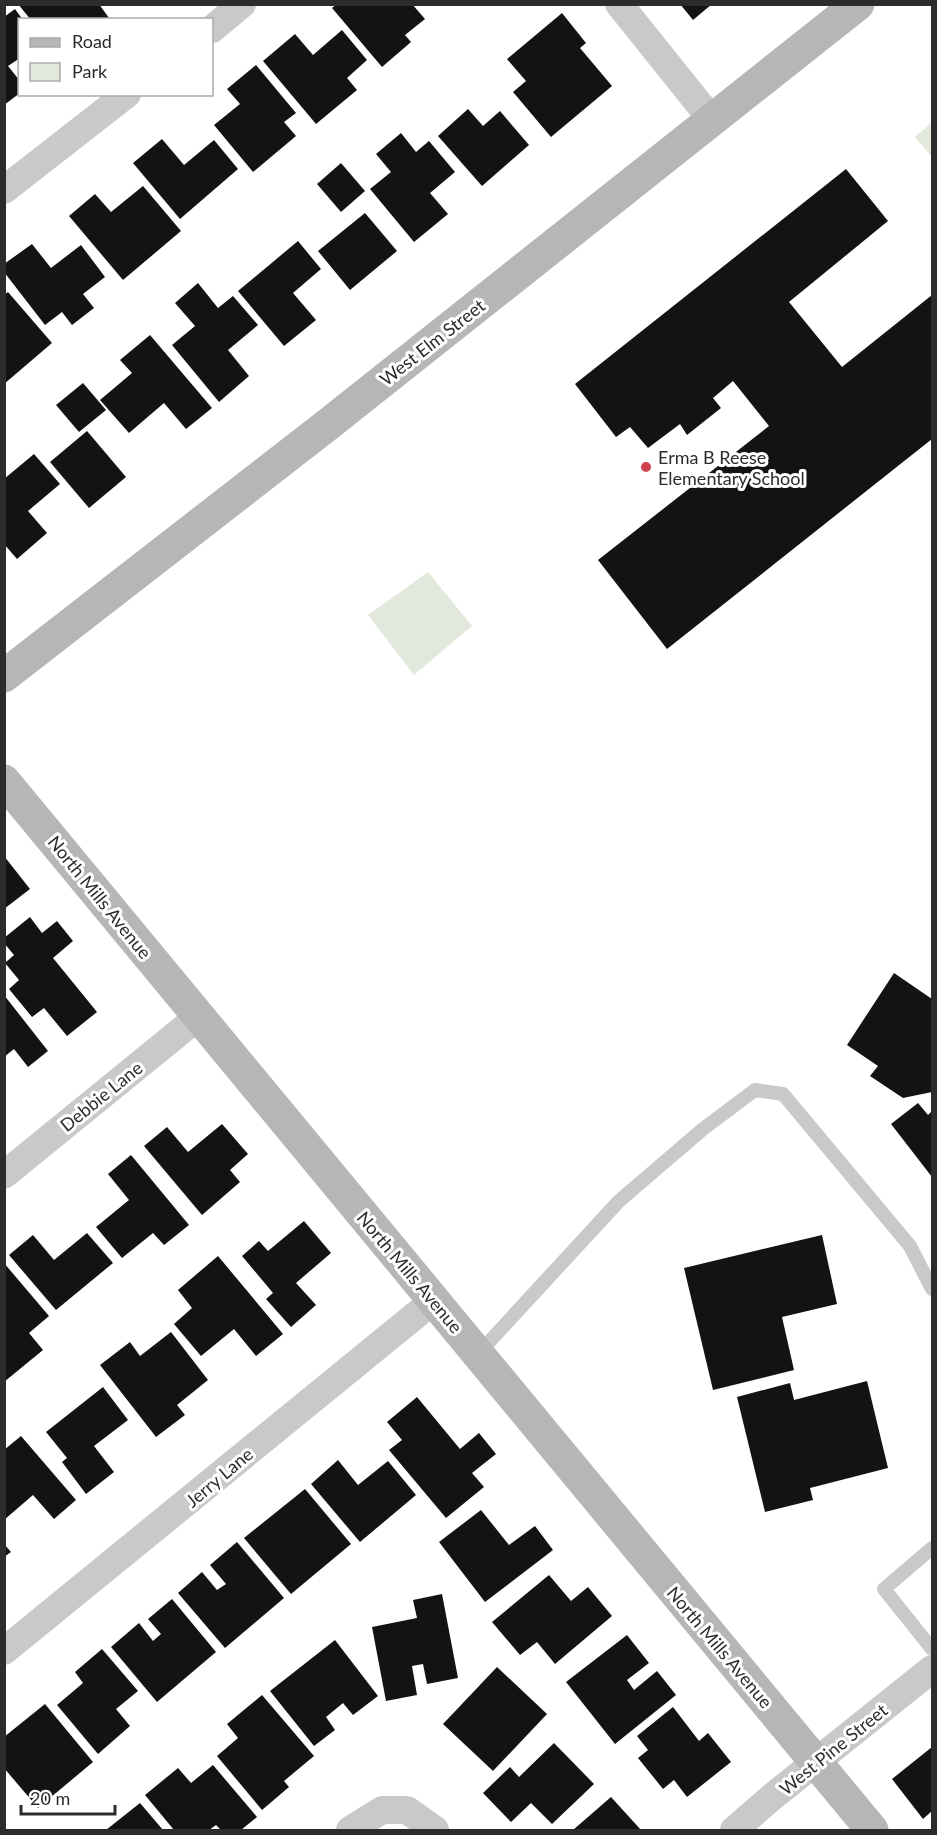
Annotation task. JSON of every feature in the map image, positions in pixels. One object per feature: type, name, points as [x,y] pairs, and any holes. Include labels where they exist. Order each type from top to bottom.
[{"type":"street","points":[[213,28],[242,4]]},
{"type":"street","points":[[619,4],[712,120]]},
{"type":"street","name":"West Elm Street","points":[[4,676],[336,419],[858,4]]},
{"type":"street","points":[[4,190],[124,96]]},
{"type":"street","name":"North Mills Avenue","points":[[4,781],[872,1830]]},
{"type":"street","name":"Debbie Lane","points":[[4,1174],[198,1017]]},
{"type":"street","name":"Jerry Lane","points":[[4,1651],[433,1300]]},
{"type":"street","name":"West Pine Street","points":[[734,1830],[933,1669]]},
{"type":"street","points":[[350,1830],[382,1810],[406,1810],[435,1830]]},
{"type":"lane","points":[[478,1354],[619,1201],[703,1129],[755,1090],[783,1094],[910,1245],[933,1289]]},
{"type":"lane","points":[[933,1548],[884,1589],[933,1650]]},
{"type":"green space","points":[[932,122],[932,157],[915,137]]},
{"type":"green space","points":[[428,572],[472,626],[414,675],[368,615]]},
{"type":"building","points":[[18,4],[99,4],[109,18],[29,18]]},
{"type":"building","points":[[337,4],[412,4],[425,19],[405,35],[411,42],[382,67],[332,8]]},
{"type":"building","points":[[680,4],[712,4],[693,20]]},
{"type":"building","points":[[15,9],[22,18],[18,18],[18,59],[8,66],[18,78],[18,94],[4,105],[4,17]]},
{"type":"building","points":[[562,13],[586,43],[580,48],[612,86],[551,137],[513,92],[526,81],[507,59]]},
{"type":"building","points":[[342,30],[367,60],[347,78],[357,90],[316,124],[263,61],[295,34],[313,55]]},
{"type":"building","points":[[256,65],[296,113],[284,122],[296,136],[253,172],[214,125],[240,104],[227,89]]},
{"type":"building","points":[[468,109],[483,126],[500,111],[529,145],[482,186],[438,136]]},
{"type":"building","points":[[401,133],[416,152],[429,141],[455,172],[430,193],[448,214],[414,242],[370,189],[391,172],[376,154]]},
{"type":"building","points":[[162,139],[184,165],[214,140],[238,169],[180,219],[133,163]]},
{"type":"building","points":[[341,163],[365,191],[341,212],[317,184]]},
{"type":"building","points":[[846,169],[888,221],[789,302],[842,367],[932,295],[932,439],[667,649],[598,560],[769,426],[733,381],[713,398],[721,408],[687,435],[680,424],[648,448],[630,427],[616,437],[575,384]]},
{"type":"building","points":[[143,186],[181,231],[123,280],[69,216],[95,194],[111,212]]},
{"type":"building","points":[[365,213],[397,251],[350,290],[318,251]]},
{"type":"building","points":[[298,241],[321,269],[293,293],[316,320],[284,346],[238,291]]},
{"type":"building","points":[[32,244],[51,268],[81,245],[105,277],[83,294],[94,308],[72,325],[62,312],[45,325],[4,272],[4,264]]},
{"type":"building","points":[[198,283],[218,308],[233,296],[258,325],[228,350],[249,376],[219,402],[172,345],[195,326],[175,303]]},
{"type":"building","points":[[8,292],[52,343],[4,384],[4,295]]},
{"type":"building","points":[[150,335],[212,408],[186,429],[164,403],[129,433],[100,400],[132,373],[120,360]]},
{"type":"building","points":[[83,383],[106,410],[79,432],[56,405]]},
{"type":"building","points":[[87,431],[126,477],[89,508],[50,462]]},
{"type":"building","points":[[34,454],[60,484],[28,511],[47,533],[17,559],[4,544],[4,479]]},
{"type":"building","points":[[4,856],[30,889],[4,909]]},
{"type":"building","points":[[30,917],[42,933],[57,921],[73,941],[53,958],[97,1012],[67,1036],[44,1008],[32,1017],[9,989],[19,980],[5,963],[14,955],[4,943],[4,938]]},
{"type":"building","points":[[894,973],[932,999],[932,1092],[903,1098],[870,1076],[878,1066],[847,1045]]},
{"type":"building","points":[[4,995],[48,1051],[28,1067],[14,1049],[4,1057]]},
{"type":"building","points":[[918,1103],[928,1115],[932,1111],[932,1177],[891,1124]]},
{"type":"building","points":[[222,1124],[248,1154],[230,1170],[240,1182],[202,1215],[144,1146],[167,1127],[188,1152]]},
{"type":"building","points":[[131,1155],[189,1225],[164,1245],[153,1233],[122,1258],[96,1227],[129,1200],[108,1174]]},
{"type":"building","points":[[304,1221],[331,1253],[296,1283],[316,1305],[291,1327],[266,1299],[273,1293],[242,1256],[259,1241],[268,1251]]},
{"type":"building","points":[[87,1233],[113,1263],[56,1310],[9,1255],[33,1235],[54,1260]]},
{"type":"building","points":[[822,1235],[837,1304],[782,1317],[794,1370],[713,1390],[684,1268]]},
{"type":"building","points":[[218,1256],[283,1334],[256,1356],[234,1329],[201,1356],[174,1324],[192,1308],[178,1290]]},
{"type":"building","points":[[4,1263],[49,1316],[29,1333],[43,1350],[4,1382]]},
{"type":"building","points":[[171,1332],[208,1380],[177,1405],[185,1415],[156,1437],[100,1365],[130,1342],[140,1356]]},
{"type":"building","points":[[867,1381],[888,1468],[810,1488],[813,1500],[765,1512],[737,1397],[790,1383],[794,1400]]},
{"type":"building","points":[[103,1387],[128,1420],[94,1446],[114,1472],[86,1494],[62,1462],[67,1458],[46,1432]]},
{"type":"building","points":[[417,1397],[460,1449],[479,1433],[496,1454],[472,1473],[484,1487],[446,1518],[389,1450],[402,1440],[387,1422]]},
{"type":"building","points":[[21,1436],[76,1500],[54,1519],[33,1495],[4,1520],[4,1450]]},
{"type":"building","points":[[338,1460],[358,1485],[388,1461],[416,1495],[360,1542],[311,1484]]},
{"type":"building","points":[[305,1489],[351,1544],[291,1594],[244,1538]]},
{"type":"building","points":[[481,1510],[509,1545],[535,1526],[553,1550],[485,1602],[439,1542]]},
{"type":"building","points":[[237,1542],[284,1598],[225,1648],[178,1593],[202,1572],[217,1590],[226,1584],[210,1565]]},
{"type":"building","points":[[4,1544],[11,1552],[4,1557]]},
{"type":"building","points":[[549,1575],[571,1601],[588,1587],[612,1616],[555,1664],[537,1642],[520,1655],[492,1622]]},
{"type":"building","points":[[442,1594],[458,1678],[427,1684],[423,1664],[412,1666],[417,1695],[386,1701],[372,1627],[417,1618],[413,1600]]},
{"type":"building","points":[[172,1599],[216,1652],[157,1702],[111,1647],[139,1623],[153,1641],[161,1634],[148,1619]]},
{"type":"building","points":[[627,1635],[649,1663],[627,1680],[634,1690],[657,1671],[676,1695],[615,1744],[566,1682]]},
{"type":"building","points":[[335,1640],[378,1696],[353,1715],[343,1703],[326,1717],[335,1730],[314,1746],[270,1691]]},
{"type":"building","points":[[102,1649],[138,1691],[116,1709],[130,1726],[98,1754],[57,1705],[83,1683],[75,1672]]},
{"type":"building","points":[[497,1667],[547,1714],[493,1771],[443,1724]]},
{"type":"building","points":[[262,1695],[314,1756],[284,1781],[289,1787],[262,1810],[217,1756],[238,1738],[227,1724]]},
{"type":"building","points":[[45,1704],[93,1762],[38,1808],[4,1768],[4,1737]]},
{"type":"building","points":[[673,1707],[699,1741],[708,1733],[731,1762],[687,1797],[674,1780],[663,1789],[638,1758],[648,1750],[637,1736]]},
{"type":"building","points":[[554,1743],[594,1784],[552,1824],[531,1803],[511,1822],[483,1793],[510,1767],[519,1777]]},
{"type":"building","points":[[932,1747],[932,1811],[923,1819],[892,1779]]},
{"type":"building","points":[[213,1765],[257,1817],[241,1830],[221,1830],[216,1825],[209,1830],[174,1830],[145,1795],[178,1768],[191,1783]]},
{"type":"building","points":[[611,1797],[641,1830],[573,1830]]},
{"type":"building","points":[[140,1803],[163,1830],[106,1830]]},
{"type":"place","name":"Erma B Reese Elementary School","points":[[646,467]]}]
